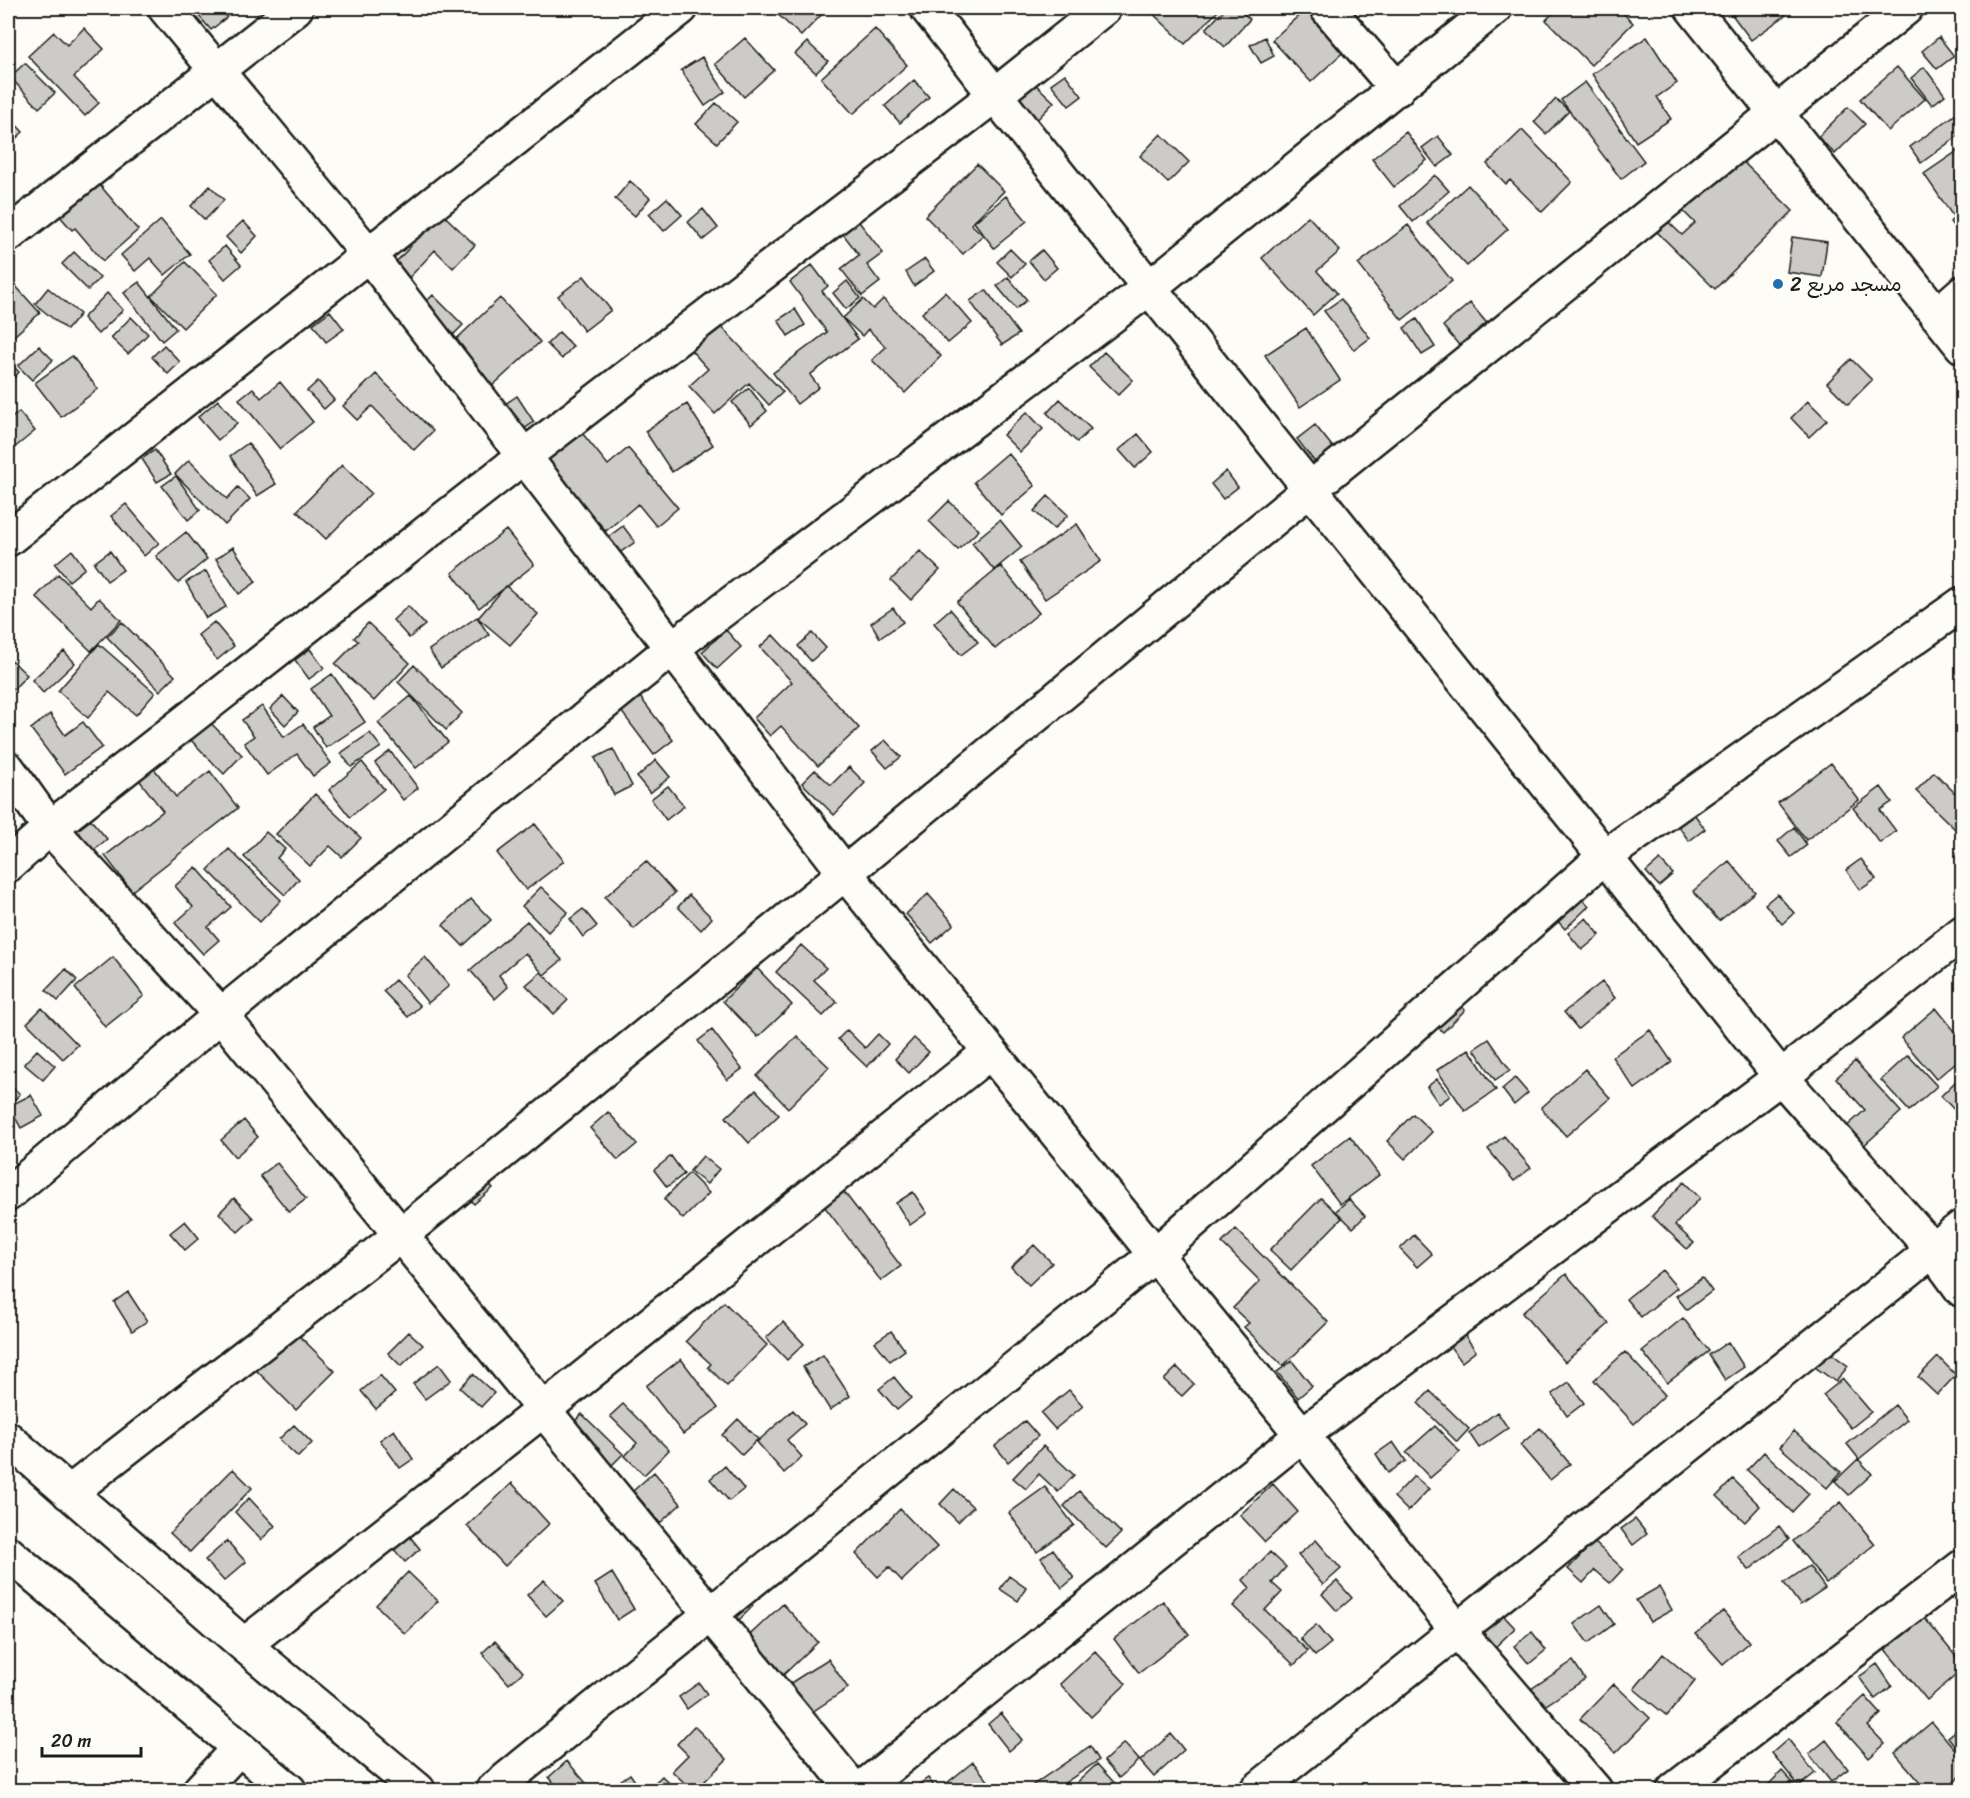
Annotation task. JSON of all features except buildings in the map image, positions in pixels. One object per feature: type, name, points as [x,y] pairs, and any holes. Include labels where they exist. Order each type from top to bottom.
[{"type":"street","points":[[165,8],[369,255],[845,873],[1302,1435],[1457,1630],[1595,1791]]},
{"type":"street","points":[[8,235],[296,8]]},
{"type":"street","points":[[8,539],[681,8]]},
{"type":"street","points":[[927,8],[994,95],[1781,1077],[1932,1249],[1962,1290]]},
{"type":"street","points":[[8,865],[50,828],[523,457],[1104,8]]},
{"type":"street","points":[[1327,8],[1397,89]]},
{"type":"street","points":[[8,1194],[221,1015],[671,649],[1149,288],[1495,8]]},
{"type":"street","points":[[1692,8],[1962,346]]},
{"type":"street","points":[[69,1493],[402,1234],[845,873],[1310,489],[1906,8]]},
{"type":"street","points":[[1937,315],[1962,293]]},
{"type":"street","points":[[493,1791],[1155,1255],[1604,857],[1962,604]]},
{"type":"street","points":[[8,769],[50,828],[221,1015],[402,1234],[708,1615],[854,1791]]},
{"type":"street","points":[[860,1791],[1302,1435],[1781,1077],[1962,933]]},
{"type":"street","points":[[244,1645],[543,1410],[990,1052]]},
{"type":"street","points":[[1257,1791],[1962,1227]]},
{"type":"street","points":[[8,1439],[244,1645],[418,1791]]},
{"type":"street","points":[[8,1553],[289,1791]]},
{"type":"street","points":[[1674,1791],[1962,1567]]},
{"type":"street","points":[[200,1791],[239,1748]]},
{"type":"place","name":"مسجد مربع 2","points":[[1778,284]]}]
